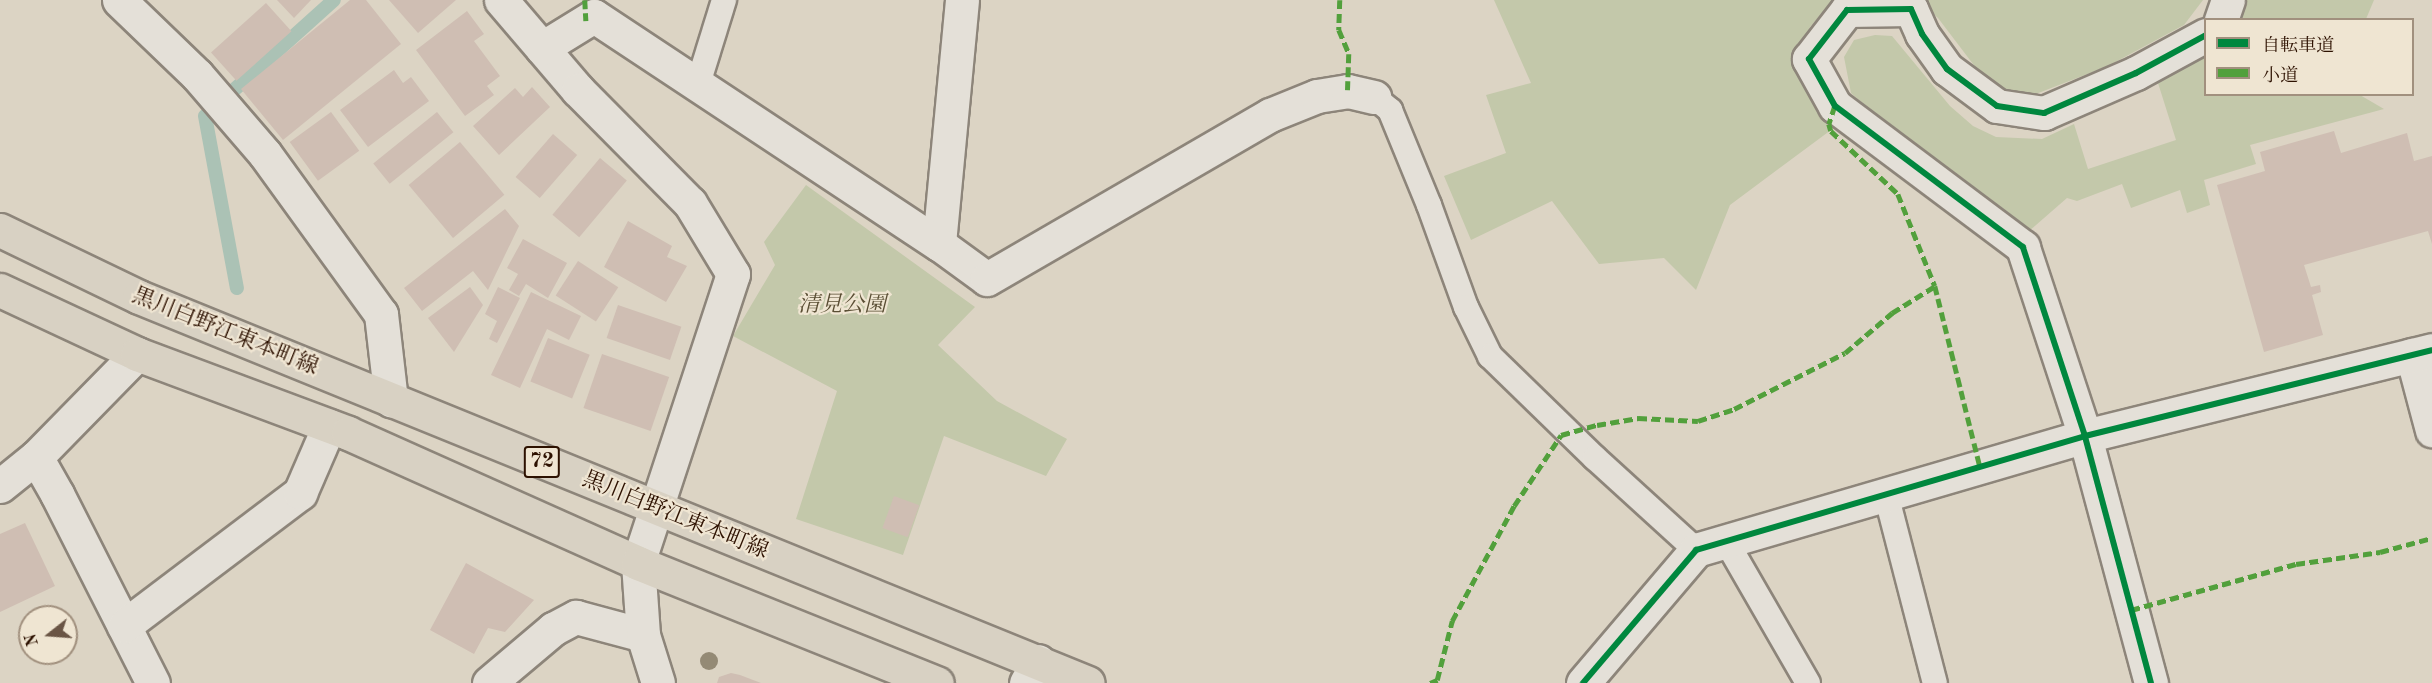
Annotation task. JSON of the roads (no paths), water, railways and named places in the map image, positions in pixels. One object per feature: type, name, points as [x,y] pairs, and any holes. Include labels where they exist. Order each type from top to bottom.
[{"type":"main road","name":"黒川白野江東本町線","points":[[0,230],[139,297],[655,508],[1032,672],[1088,683]]},
{"type":"main road","name":"72","points":[[0,290],[137,354],[329,426],[638,562],[937,683]]},
{"type":"street","points":[[501,0],[578,90],[690,203],[733,274],[638,562],[643,635],[658,683]]},
{"type":"street","points":[[939,244],[962,0]]},
{"type":"street","points":[[2222,18],[2228,0]]},
{"type":"street","points":[[121,1],[197,75],[265,154],[381,314],[391,400]]},
{"type":"street","points":[[2151,683],[2085,436],[2023,247],[1835,106],[1809,59],[1847,10],[1911,9],[1922,34],[1947,69],[1997,106],[2044,113],[2136,73],[2204,36]]},
{"type":"street","points":[[542,48],[594,16],[939,244],[987,279],[1270,115],[1317,96],[1348,91],[1374,97]]},
{"type":"street","points":[[1583,683],[1711,546],[2085,436],[2422,353],[2432,430]]},
{"type":"street","points":[[0,486],[36,457],[137,354]]},
{"type":"street","points":[[124,626],[300,493],[329,426]]},
{"type":"street","points":[[36,457],[153,683]]},
{"type":"street","points":[[489,683],[553,629],[576,617],[643,635]]},
{"type":"lane","points":[[698,84],[724,0]]},
{"type":"lane","points":[[1374,97],[1390,110],[1429,205],[1466,308],[1490,356],[1595,458],[1711,546],[1808,683]]},
{"type":"lane","points":[[1886,494],[1935,683]]},
{"type":"waterway","points":[[235,89],[334,0]]},
{"type":"waterway","points":[[205,116],[237,288]]},
{"type":"park label","name":"清見公園","points":[[842,306]]}]
